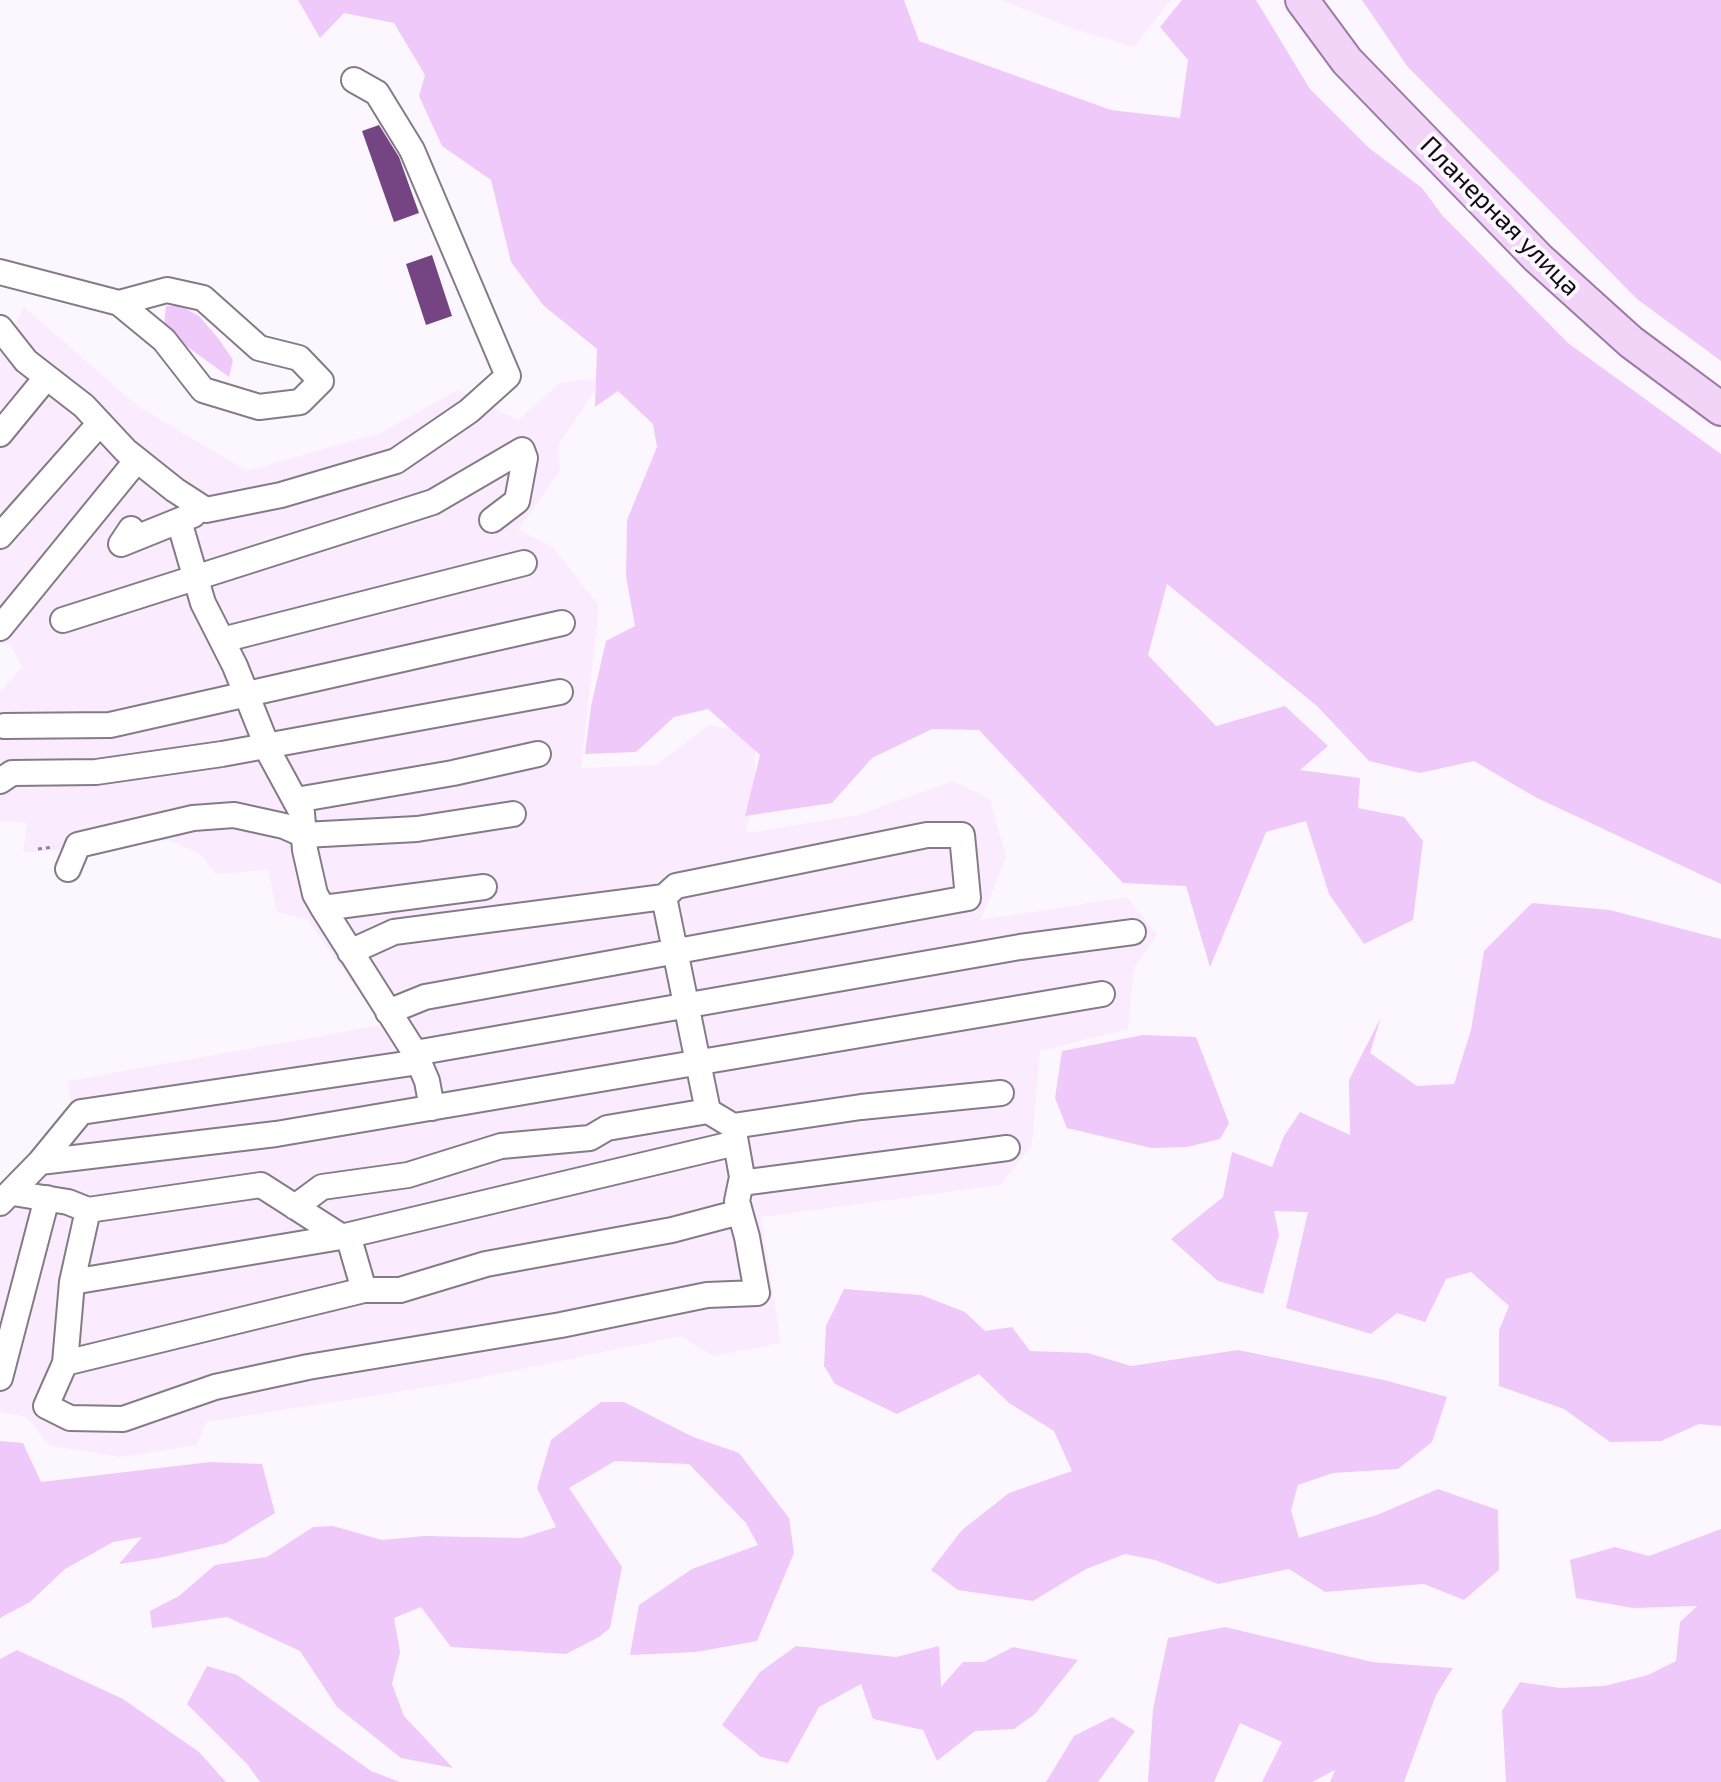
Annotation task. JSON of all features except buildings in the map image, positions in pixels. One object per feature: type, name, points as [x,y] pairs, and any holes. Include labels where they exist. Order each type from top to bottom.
[{"type":"main road","name":"Планерная улица","points":[[1302,0],[1347,61],[1538,258],[1631,342],[1721,409]]},
{"type":"lane","points":[[131,529],[121,544],[206,510],[281,495],[396,461],[469,411],[508,376],[412,150],[377,93],[354,80]]},
{"type":"lane","points":[[0,272],[119,303],[164,340],[203,390],[259,407],[300,402],[321,381],[299,358],[259,348],[203,298],[167,290],[119,303]]},
{"type":"lane","points":[[0,328],[26,361],[84,406],[137,460],[206,510]]},
{"type":"lane","points":[[0,434],[46,378]]},
{"type":"lane","points":[[0,536],[100,423]]},
{"type":"lane","points":[[63,620],[433,502],[522,450],[525,458],[517,501],[492,520]]},
{"type":"lane","points":[[0,628],[137,460]]},
{"type":"lane","points":[[179,521],[203,603],[267,746],[302,813],[315,894],[417,1058],[432,1108]]},
{"type":"lane","points":[[222,640],[524,563]]},
{"type":"lane","points":[[4,726],[110,725],[562,623]]},
{"type":"lane","points":[[0,781],[12,773],[96,772],[267,746],[560,692]]},
{"type":"lane","points":[[296,800],[453,773],[538,754]]},
{"type":"lane","points":[[68,869],[78,845],[193,818],[234,815],[284,826],[304,835],[417,829],[513,814]]},
{"type":"lane","points":[[350,952],[394,932],[664,897],[676,886],[927,835],[962,835],[968,898],[425,997],[388,1012]]},
{"type":"lane","points":[[323,908],[484,887]]},
{"type":"lane","points":[[88,1210],[72,1282],[65,1363],[46,1406],[70,1418],[123,1419],[215,1387],[308,1367],[561,1325],[707,1295],[757,1293],[737,1201],[741,1183],[735,1135],[708,1111],[664,897]]},
{"type":"lane","points":[[6,1198],[81,1112],[417,1058],[684,1006],[1020,947],[1133,932]]},
{"type":"lane","points":[[40,1162],[261,1136],[1102,994]]},
{"type":"lane","points":[[72,1282],[341,1237],[735,1135],[861,1107],[1001,1093]]},
{"type":"lane","points":[[295,1207],[322,1187],[408,1175],[501,1146],[590,1138],[607,1128],[708,1111]]},
{"type":"lane","points":[[741,1183],[1007,1148]]},
{"type":"lane","points":[[6,1198],[47,1198],[88,1210],[261,1185],[350,1242],[364,1290]]},
{"type":"lane","points":[[0,1378],[47,1198]]},
{"type":"lane","points":[[65,1363],[364,1290],[400,1290],[486,1264],[672,1230],[740,1212]]},
{"type":"shaded area","points":[[298,0],[904,0],[919,41],[1111,110],[1180,118],[1188,60],[1160,27],[1182,0],[1256,0],[1310,89],[1369,148],[1422,188],[1442,215],[1568,343],[1721,454],[1721,884],[1535,797],[1474,761],[1420,773],[1369,761],[1317,706],[1167,584],[1148,655],[1216,726],[1285,706],[1328,746],[1300,770],[1360,778],[1358,808],[1404,817],[1423,841],[1413,920],[1364,944],[1329,894],[1306,821],[1266,832],[1210,967],[1186,886],[1123,883],[979,730],[932,729],[872,758],[832,803],[745,816],[760,755],[708,709],[674,717],[636,752],[585,754],[591,706],[606,641],[635,626],[626,576],[627,520],[657,447],[653,424],[618,391],[595,407],[597,349],[543,305],[511,262],[491,180],[442,146],[419,96],[425,75],[394,23],[344,13],[320,38]]},
{"type":"shaded area","points":[[1001,0],[1171,0],[1134,47],[1074,29]]},
{"type":"shaded area","points":[[1362,0],[1721,0],[1721,361],[1637,299],[1407,66]]},
{"type":"shaded area","points":[[166,306],[181,306],[199,316],[233,360],[229,377],[174,337],[164,326]]},
{"type":"shaded area","points":[[24,307],[139,407],[247,471],[380,433],[458,390],[518,420],[561,382],[603,378],[558,446],[560,470],[518,530],[553,547],[599,606],[581,768],[656,765],[709,725],[731,729],[755,747],[755,789],[746,833],[858,815],[953,781],[990,800],[1006,857],[981,920],[1127,897],[1157,935],[1134,968],[1128,1029],[1040,1051],[1032,1145],[1000,1185],[761,1217],[781,1343],[713,1356],[681,1336],[454,1383],[206,1422],[197,1445],[121,1457],[50,1446],[26,1417],[0,1412],[0,1186],[71,1107],[68,1081],[382,1025],[307,919],[277,912],[268,870],[216,874],[200,854],[169,840],[23,853],[27,823],[0,821],[0,692],[22,667],[10,644],[0,644],[0,352]]},
{"type":"shaded area","points":[[1532,903],[1610,910],[1721,939],[1721,1426],[1699,1424],[1661,1441],[1610,1442],[1564,1409],[1499,1386],[1499,1330],[1509,1306],[1471,1272],[1446,1279],[1425,1322],[1397,1313],[1371,1334],[1286,1308],[1308,1212],[1274,1211],[1279,1235],[1263,1294],[1218,1281],[1171,1239],[1223,1197],[1232,1152],[1272,1167],[1284,1136],[1300,1112],[1350,1135],[1349,1080],[1381,1017],[1370,1053],[1417,1086],[1454,1084],[1471,1030],[1484,951]]},
{"type":"shaded area","points":[[1143,1035],[1196,1037],[1229,1123],[1220,1139],[1187,1147],[1151,1148],[1067,1128],[1055,1098],[1062,1051]]},
{"type":"shaded area","points":[[844,1289],[921,1295],[965,1312],[985,1331],[1012,1327],[1030,1351],[1088,1353],[1131,1366],[1238,1350],[1384,1380],[1447,1397],[1432,1442],[1398,1469],[1333,1473],[1298,1485],[1291,1510],[1299,1538],[1377,1515],[1438,1489],[1498,1510],[1499,1570],[1464,1600],[1424,1584],[1325,1592],[1289,1569],[1218,1584],[1155,1560],[1125,1554],[1086,1569],[1033,1601],[958,1590],[931,1570],[962,1530],[1009,1493],[1072,1471],[1054,1431],[1009,1403],[979,1374],[897,1414],[835,1384],[824,1366],[826,1326]]},
{"type":"shaded area","points":[[601,1402],[624,1402],[693,1437],[739,1453],[789,1518],[794,1553],[757,1641],[696,1652],[630,1655],[639,1605],[692,1569],[758,1545],[746,1523],[689,1464],[615,1461],[569,1488],[622,1567],[610,1628],[599,1637],[566,1654],[451,1647],[421,1607],[394,1618],[400,1652],[392,1684],[404,1716],[453,1768],[401,1758],[337,1707],[300,1651],[227,1617],[152,1628],[150,1611],[179,1596],[215,1565],[267,1557],[313,1527],[333,1526],[382,1540],[424,1536],[522,1538],[556,1527],[537,1488],[551,1440]]},
{"type":"shaded area","points":[[0,1441],[23,1443],[41,1482],[210,1462],[262,1464],[275,1513],[226,1543],[159,1558],[119,1564],[142,1537],[113,1542],[65,1569],[30,1602],[0,1618]]},
{"type":"shaded area","points":[[1721,1529],[1721,1782],[1506,1782],[1502,1711],[1520,1682],[1560,1688],[1604,1686],[1648,1675],[1676,1661],[1680,1622],[1697,1606],[1633,1608],[1576,1598],[1570,1560],[1615,1547],[1649,1556]]},
{"type":"shaded area","points":[[1225,1627],[1372,1662],[1453,1668],[1436,1695],[1404,1782],[1330,1782],[1335,1770],[1312,1782],[1262,1782],[1282,1742],[1240,1723],[1214,1782],[1148,1782],[1153,1709],[1168,1638]]},
{"type":"shaded area","points":[[796,1646],[896,1657],[939,1646],[941,1687],[963,1662],[984,1662],[1013,1647],[1078,1660],[1035,1714],[1014,1729],[975,1731],[937,1761],[923,1730],[873,1719],[861,1684],[819,1707],[788,1763],[761,1757],[722,1725],[760,1672]]},
{"type":"shaded area","points":[[17,1650],[123,1699],[199,1752],[226,1782],[0,1782],[0,1659]]},
{"type":"shaded area","points":[[207,1666],[237,1675],[371,1771],[400,1782],[260,1782],[247,1764],[187,1704]]},
{"type":"shaded area","points":[[1112,1717],[1135,1731],[1098,1782],[1046,1782],[1074,1736]]}]
